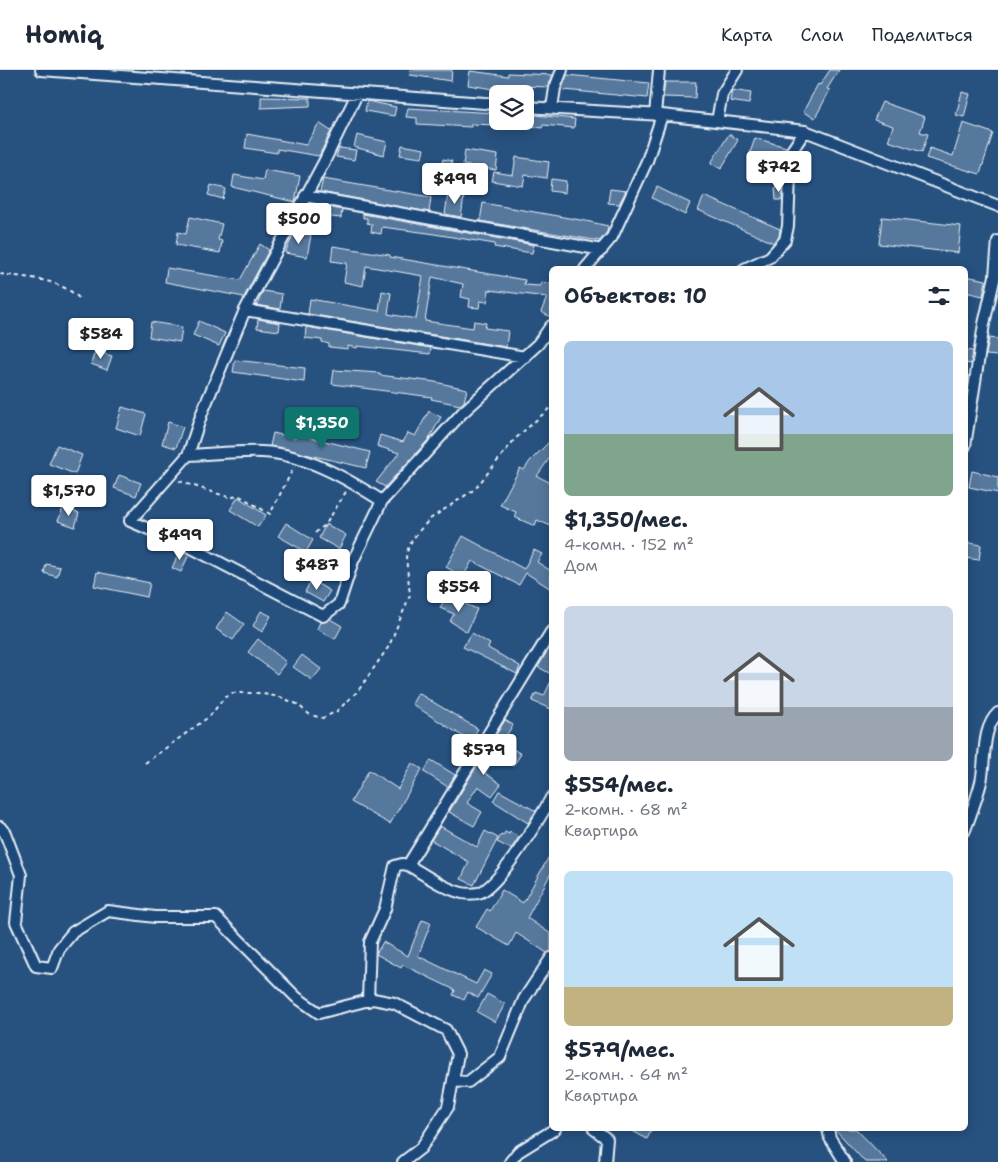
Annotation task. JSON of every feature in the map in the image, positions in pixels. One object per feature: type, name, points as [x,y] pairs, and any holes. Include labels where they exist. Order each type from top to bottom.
[{"type":"street","points":[[41,70],[489,103]]},
{"type":"street","points":[[552,108],[555,88],[562,70]]},
{"type":"street","points":[[588,266],[612,237],[647,161],[658,115],[659,70]]},
{"type":"street","points":[[717,121],[722,94],[737,70]]},
{"type":"street","points":[[357,94],[245,310],[202,413],[188,455],[170,478],[130,521],[196,550],[323,616],[339,604],[357,552],[382,501],[462,413],[525,357],[549,329]]},
{"type":"street","points":[[534,107],[658,115],[805,131],[998,206]]},
{"type":"street","points":[[750,266],[770,257],[785,240],[788,226],[791,152],[805,131]]},
{"type":"street","points":[[305,196],[602,250]]},
{"type":"street","points":[[968,407],[995,276],[998,241]]},
{"type":"street","points":[[245,310],[525,357]]},
{"type":"street","points":[[188,455],[262,452],[298,460],[337,473],[382,501]]},
{"type":"street","points":[[408,865],[549,635]]},
{"type":"street","points":[[968,821],[980,783],[986,749],[985,734],[998,713]]},
{"type":"street","points":[[368,1001],[370,942],[385,909],[395,866],[408,865],[446,887],[463,893],[480,893],[491,884],[535,827],[549,802]]},
{"type":"street","points":[[0,827],[5,833],[21,875],[16,922],[36,966],[52,968],[59,949],[74,932],[108,911],[156,917],[216,917],[296,997],[319,1013],[373,999],[394,1004],[446,1030],[458,1054],[448,1107],[420,1148],[403,1162]]},
{"type":"street","points":[[453,1081],[468,1082],[500,1057],[524,999],[549,961]]},
{"type":"street","points":[[510,1162],[518,1152],[552,1131]]},
{"type":"street","points":[[598,1131],[607,1139],[605,1162]]},
{"type":"street","points":[[828,1131],[830,1138],[845,1162]]},
{"type":"path","points":[[0,274],[52,282],[70,289],[80,299]]},
{"type":"path","points":[[145,763],[210,716],[224,698],[232,693],[258,693],[280,697],[297,704],[310,715],[323,718],[337,711],[358,691],[389,646],[410,594],[406,557],[409,545],[418,532],[430,519],[474,489],[515,439],[549,409]]},
{"type":"path","points":[[170,478],[230,498],[238,495],[270,514],[298,460]]},
{"type":"path","points":[[315,533],[326,524],[352,482]]},
{"type":"building","points":[[411,70],[452,70],[451,81],[410,75]]},
{"type":"building","points":[[830,70],[839,70],[827,89],[830,90],[815,118],[803,112],[818,84],[820,85]]},
{"type":"building","points":[[470,71],[508,76],[508,73],[553,75],[548,87],[534,85],[489,85],[489,88],[468,85]]},
{"type":"building","points":[[567,75],[649,83],[647,98],[564,90],[562,88]]},
{"type":"building","points":[[665,82],[696,82],[695,98],[663,97]]},
{"type":"building","points":[[732,90],[751,93],[749,104],[730,101]]},
{"type":"building","points":[[962,92],[970,94],[964,117],[956,115]]},
{"type":"building","points":[[261,97],[310,98],[310,106],[261,108]]},
{"type":"building","points":[[367,101],[396,107],[394,116],[365,111]]},
{"type":"building","points":[[882,102],[925,117],[920,132],[928,134],[922,152],[888,141],[893,126],[874,120]]},
{"type":"building","points":[[408,108],[489,113],[489,125],[471,124],[471,127],[417,124],[417,118],[406,117]]},
{"type":"building","points":[[534,115],[575,119],[574,128],[543,125],[542,128],[534,127]]},
{"type":"building","points":[[319,123],[331,131],[319,156],[277,149],[277,153],[245,148],[247,134],[306,145]]},
{"type":"building","points":[[963,123],[993,133],[980,174],[926,158],[930,148],[953,156]]},
{"type":"building","points":[[729,134],[738,140],[721,169],[711,163]]},
{"type":"building","points":[[357,135],[387,142],[384,155],[354,147]]},
{"type":"building","points":[[755,138],[786,147],[783,162],[750,153]]},
{"type":"building","points":[[402,145],[424,149],[422,158],[400,155]]},
{"type":"building","points":[[339,148],[356,150],[354,160],[336,157]]},
{"type":"building","points":[[465,150],[498,155],[496,170],[463,165]]},
{"type":"building","points":[[516,157],[549,162],[547,178],[525,175],[523,186],[492,181],[494,172],[513,175]]},
{"type":"building","points":[[443,159],[452,161],[447,179],[439,177]]},
{"type":"building","points":[[265,170],[300,176],[295,202],[232,187],[234,175],[263,180]]},
{"type":"building","points":[[323,179],[431,197],[429,212],[320,192]]},
{"type":"building","points":[[551,179],[566,181],[565,193],[550,191]]},
{"type":"building","points":[[211,185],[226,189],[223,199],[208,195]]},
{"type":"building","points":[[657,187],[690,203],[685,215],[652,198]]},
{"type":"building","points":[[783,187],[782,200],[776,200],[775,188]]},
{"type":"building","points":[[610,189],[626,191],[619,204],[608,203]]},
{"type":"building","points":[[448,194],[464,196],[461,217],[445,214]]},
{"type":"building","points":[[704,196],[780,229],[779,237],[774,243],[698,210]]},
{"type":"building","points":[[483,203],[608,226],[607,232],[600,241],[480,221]]},
{"type":"building","points":[[324,206],[342,210],[341,218],[322,216]]},
{"type":"building","points":[[363,214],[534,245],[532,253],[494,247],[495,244],[382,227],[381,234],[371,232],[372,224],[367,223],[367,218],[363,218]]},
{"type":"building","points":[[190,217],[222,224],[218,240],[222,241],[220,253],[176,245],[178,232],[186,234]]},
{"type":"building","points":[[882,217],[961,226],[958,253],[879,244]]},
{"type":"building","points":[[294,233],[311,235],[307,257],[285,253]]},
{"type":"building","points":[[260,244],[269,250],[244,297],[165,282],[167,268],[240,280]]},
{"type":"building","points":[[333,246],[525,280],[524,285],[540,286],[541,282],[549,284],[549,316],[541,312],[547,297],[489,290],[487,302],[480,301],[479,308],[469,307],[470,299],[461,297],[463,284],[432,277],[425,321],[473,328],[474,321],[486,323],[485,328],[508,331],[506,347],[308,314],[310,299],[379,311],[382,291],[391,293],[388,314],[416,319],[423,276],[366,266],[363,286],[344,282],[347,263],[331,261]]},
{"type":"building","points":[[968,277],[986,280],[983,296],[968,293]]},
{"type":"building","points":[[263,291],[282,294],[280,309],[257,305]]},
{"type":"building","points":[[258,319],[280,323],[279,331],[257,328]]},
{"type":"building","points":[[199,321],[225,333],[219,346],[193,335]]},
{"type":"building","points":[[151,322],[182,327],[180,342],[149,337]]},
{"type":"building","points":[[306,327],[431,348],[430,354],[357,346],[357,348],[348,346],[348,349],[329,347],[329,344],[322,342],[322,340],[305,338]]},
{"type":"building","points":[[989,338],[998,339],[998,356],[986,355]]},
{"type":"building","points":[[968,350],[973,351],[971,364],[968,364]]},
{"type":"building","points":[[95,351],[112,356],[107,370],[91,364]]},
{"type":"building","points":[[235,360],[305,368],[304,382],[233,372]]},
{"type":"building","points":[[334,370],[379,373],[379,375],[435,382],[467,389],[464,402],[460,405],[431,399],[432,397],[332,384]]},
{"type":"building","points":[[122,407],[146,414],[140,436],[116,428]]},
{"type":"building","points":[[429,411],[441,417],[429,439],[385,487],[376,482],[399,453],[377,446],[380,435],[403,442],[408,433],[415,436]]},
{"type":"building","points":[[168,422],[183,427],[176,448],[162,444]]},
{"type":"building","points":[[273,433],[295,438],[296,434],[370,452],[366,468],[270,446]]},
{"type":"building","points":[[549,442],[549,459],[537,476],[549,482],[549,525],[537,520],[535,526],[514,517],[516,512],[500,505],[520,468],[524,470],[530,461]]},
{"type":"building","points":[[57,445],[82,455],[75,474],[49,464]]},
{"type":"building","points":[[972,471],[998,477],[998,493],[969,487]]},
{"type":"building","points":[[119,475],[141,483],[136,496],[114,488]]},
{"type":"building","points":[[238,497],[266,515],[258,527],[230,510]]},
{"type":"building","points":[[63,508],[79,513],[75,527],[58,521]]},
{"type":"building","points":[[286,523],[313,540],[306,552],[278,536]]},
{"type":"building","points":[[326,524],[346,535],[339,549],[319,538]]},
{"type":"building","points":[[463,536],[524,569],[534,550],[542,554],[537,562],[549,570],[549,588],[526,573],[519,585],[472,561],[463,577],[446,567]]},
{"type":"building","points":[[968,543],[981,545],[979,560],[968,558]]},
{"type":"building","points":[[180,550],[189,554],[181,572],[172,568]]},
{"type":"building","points":[[46,564],[60,567],[57,577],[44,573]]},
{"type":"building","points":[[97,572],[150,583],[147,597],[94,586]]},
{"type":"building","points":[[311,580],[330,591],[323,602],[305,592]]},
{"type":"building","points":[[446,596],[477,609],[467,632],[450,621],[454,614],[440,608]]},
{"type":"building","points":[[261,611],[271,616],[262,632],[253,626]]},
{"type":"building","points":[[227,612],[244,624],[233,640],[216,629]]},
{"type":"building","points":[[330,619],[342,626],[335,639],[317,629],[320,622]]},
{"type":"building","points":[[472,633],[490,644],[488,648],[520,666],[517,674],[463,647]]},
{"type":"building","points":[[258,639],[286,662],[277,674],[248,652]]},
{"type":"building","points":[[549,648],[549,673],[538,667]]},
{"type":"building","points":[[302,655],[321,669],[312,680],[293,667]]},
{"type":"building","points":[[549,685],[549,708],[532,701],[536,693],[544,696]]},
{"type":"building","points":[[418,693],[478,729],[470,741],[412,704]]},
{"type":"building","points":[[505,720],[513,725],[502,742],[521,754],[513,766],[496,755],[485,773],[501,784],[492,796],[478,786],[467,803],[482,812],[474,826],[449,812]]},
{"type":"building","points":[[431,760],[455,775],[448,787],[424,772]]},
{"type":"building","points":[[412,763],[422,769],[390,824],[351,802],[369,770],[398,789]]},
{"type":"building","points":[[499,791],[536,811],[528,823],[493,801]]},
{"type":"building","points":[[440,826],[477,847],[485,831],[498,838],[474,885],[461,879],[469,862],[431,840]]},
{"type":"building","points":[[505,832],[509,834],[510,832],[519,837],[511,849],[497,842]]},
{"type":"building","points":[[549,857],[549,877],[527,918],[549,933],[549,952],[547,953],[516,933],[509,946],[476,927],[487,909],[490,911],[502,890],[523,903]]},
{"type":"building","points":[[422,920],[431,923],[418,956],[476,984],[484,970],[492,974],[478,998],[468,992],[464,1000],[453,995],[455,990],[403,965],[401,968],[376,954],[383,942],[408,956]]},
{"type":"building","points":[[487,994],[505,1004],[495,1022],[477,1012]]},
{"type":"building","points":[[633,1131],[651,1131],[647,1139]]},
{"type":"building","points":[[837,1131],[858,1131],[888,1162],[865,1162]]}]
